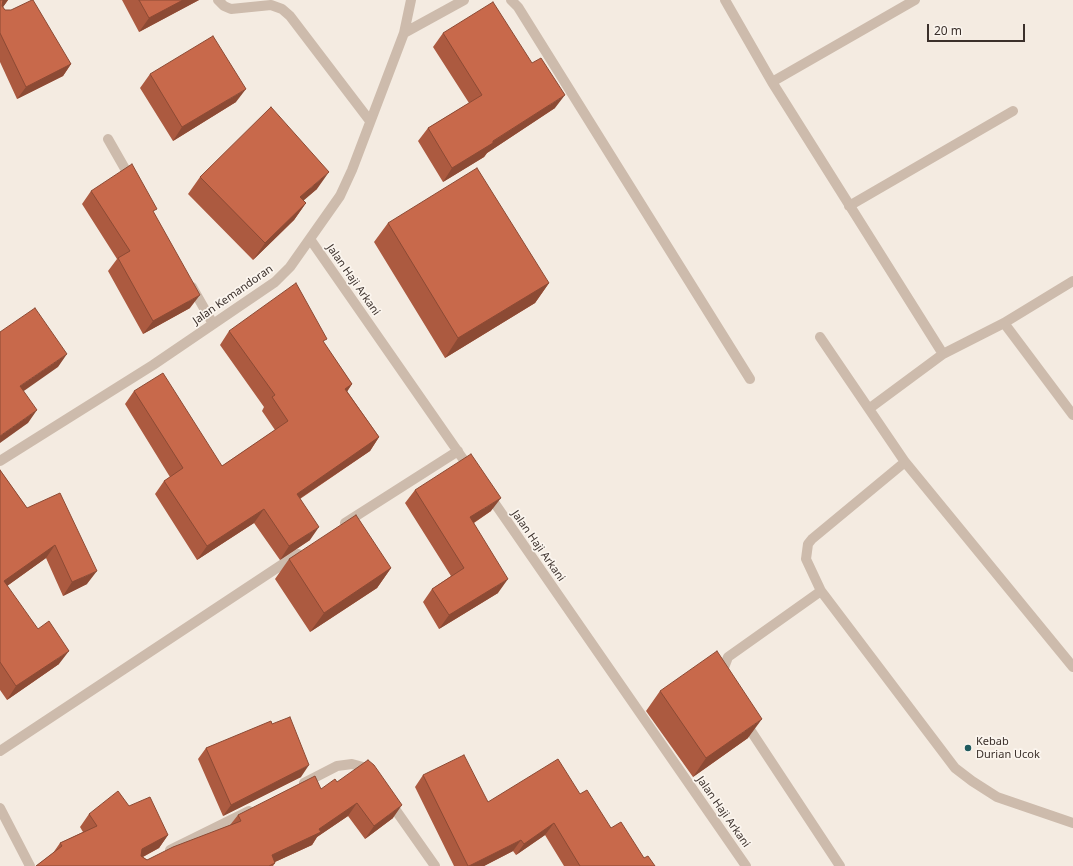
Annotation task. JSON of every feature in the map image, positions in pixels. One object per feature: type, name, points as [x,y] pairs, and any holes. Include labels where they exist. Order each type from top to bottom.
[{"type":"street","points":[[218,0],[224,6],[231,9],[271,5],[282,9],[290,16],[370,122]]},
{"type":"street","name":"Jalan Kemandoran","points":[[0,461],[153,365],[275,282],[290,267],[340,196],[352,170],[404,33],[411,0]]},
{"type":"street","points":[[404,33],[464,0]]},
{"type":"street","points":[[511,0],[518,7],[750,379]]},
{"type":"street","points":[[725,0],[772,82],[943,354]]},
{"type":"street","points":[[772,82],[916,0]]},
{"type":"street","points":[[849,206],[1013,111]]},
{"type":"street","points":[[108,139],[136,188]]},
{"type":"street","name":"Jalan Haji Arkani","points":[[310,239],[476,477]]},
{"type":"street","points":[[186,276],[213,324]]},
{"type":"street","points":[[870,408],[943,354],[1004,323],[1073,281]]},
{"type":"street","points":[[1004,323],[1073,415]]},
{"type":"street","points":[[820,337],[906,462],[1073,667]]},
{"type":"street","points":[[338,528],[458,451]]},
{"type":"street","points":[[906,462],[808,544],[806,559],[821,591],[955,768],[997,797],[1073,823]]},
{"type":"street","name":"Jalan Haji Arkani","points":[[485,490],[746,866]]},
{"type":"street","points":[[0,751],[305,549]]},
{"type":"street","points":[[723,688],[722,672],[728,657],[821,591]]},
{"type":"street","points":[[740,715],[840,866]]},
{"type":"street","points":[[294,788],[337,766],[352,764],[363,767],[376,781]]},
{"type":"street","points":[[385,794],[435,866]]},
{"type":"street","points":[[159,855],[259,806]]},
{"type":"street","points":[[0,808],[30,866]]},
{"type":"building","points":[[0,0],[3,0],[2,6],[5,10],[11,10],[33,0],[71,64],[26,87],[0,33]]},
{"type":"building","points":[[139,0],[183,0],[149,18]]},
{"type":"building","points":[[493,2],[532,63],[541,58],[565,95],[493,141],[493,143],[452,168],[428,128],[482,95],[443,33]]},
{"type":"building","points":[[213,36],[246,89],[182,127],[150,74]]},
{"type":"building","points":[[271,107],[329,172],[300,197],[306,203],[265,243],[200,177]]},
{"type":"building","points":[[132,164],[157,209],[153,211],[200,295],[153,321],[118,258],[130,251],[91,191]]},
{"type":"building","points":[[477,168],[549,283],[458,338],[388,223]]},
{"type":"building","points":[[296,283],[327,339],[323,341],[352,384],[345,389],[379,437],[297,494],[319,527],[289,546],[264,509],[207,546],[164,481],[183,468],[134,391],[163,373],[222,466],[288,421],[272,397],[275,395],[229,331]]},
{"type":"building","points":[[35,308],[67,354],[20,386],[37,410],[0,436],[0,332]]},
{"type":"building","points":[[471,454],[501,498],[470,517],[508,579],[449,615],[432,589],[464,568],[415,490]]},
{"type":"building","points":[[0,470],[27,508],[60,493],[97,571],[72,582],[55,545],[4,581],[38,629],[49,621],[69,651],[16,686],[0,662]]},
{"type":"building","points":[[356,515],[391,568],[324,613],[289,559]]},
{"type":"building","points":[[717,651],[762,719],[706,758],[660,691]]},
{"type":"building","points":[[290,717],[309,765],[231,805],[206,748],[271,721],[272,724]]},
{"type":"building","points":[[464,755],[488,802],[558,759],[580,794],[587,790],[611,828],[621,822],[644,858],[648,856],[655,866],[580,866],[554,823],[524,844],[521,840],[468,866],[423,775]]},
{"type":"building","points":[[368,760],[374,765],[402,805],[374,826],[357,803],[319,829],[321,832],[272,855],[275,863],[269,866],[36,866],[62,846],[60,843],[97,826],[89,814],[118,791],[129,806],[150,797],[168,835],[142,849],[141,856],[147,860],[173,847],[241,821],[238,815],[315,776],[321,789],[335,779],[337,782]]},
{"type":"place","name":"Kebab Durian Ucok","points":[[968,748]]}]
